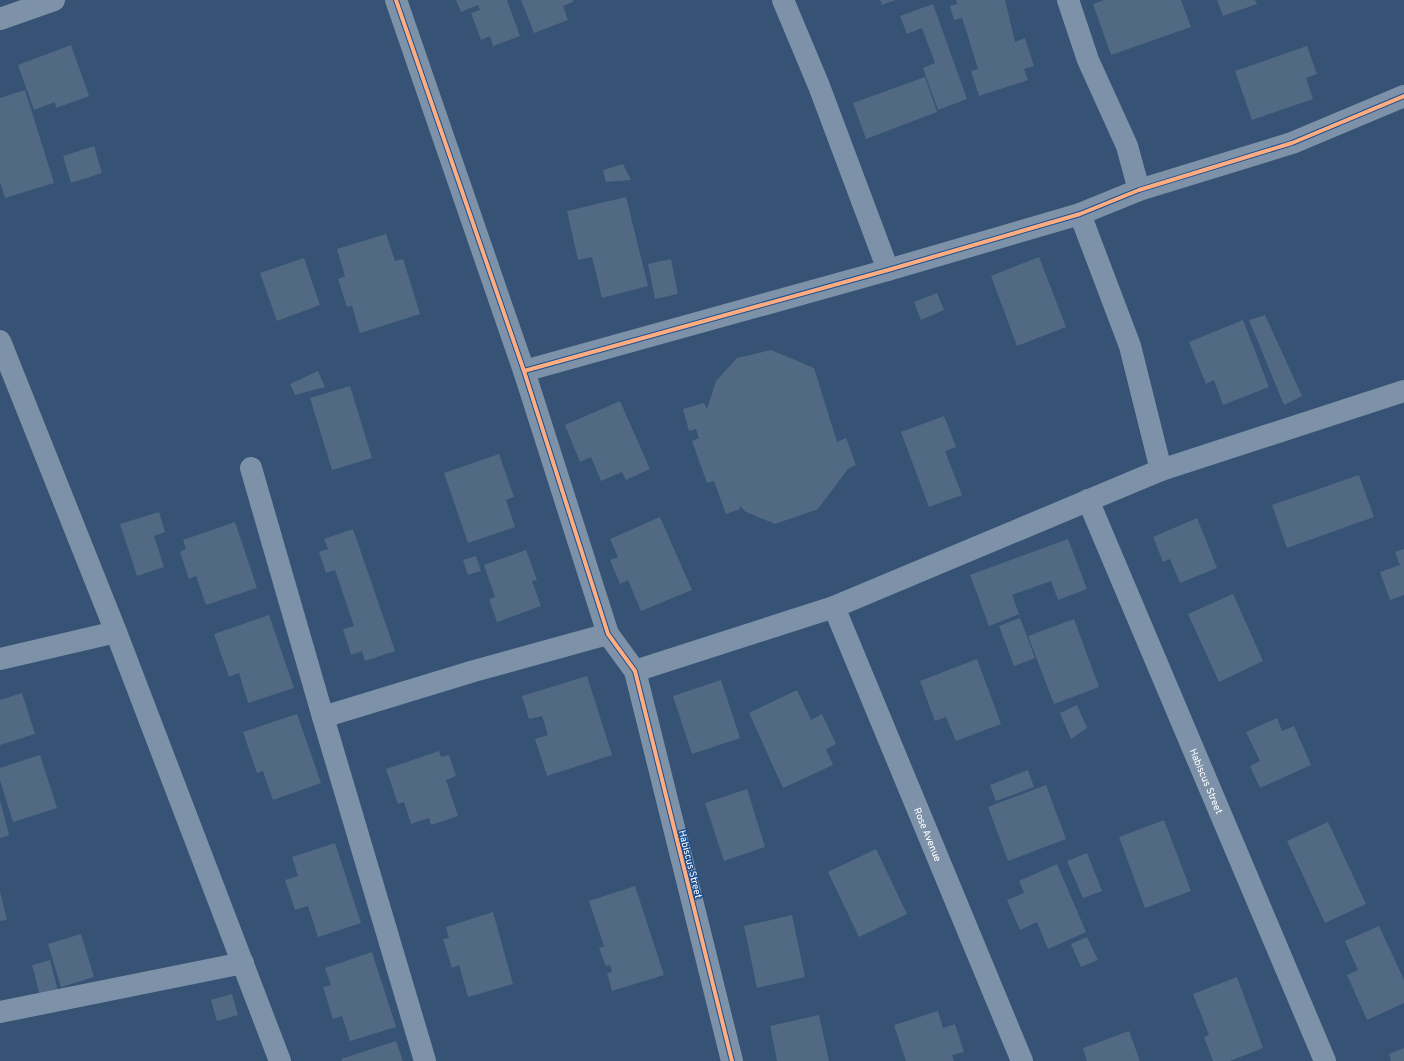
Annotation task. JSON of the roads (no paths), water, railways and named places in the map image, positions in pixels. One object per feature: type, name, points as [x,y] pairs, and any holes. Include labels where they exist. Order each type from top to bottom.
[{"type":"street","points":[[0,19],[54,0]]},
{"type":"street","points":[[396,0],[524,371],[608,634],[635,671],[834,607],[1161,470],[1404,391]]},
{"type":"street","points":[[783,0],[819,86],[888,270]]},
{"type":"street","points":[[1068,0],[1088,60],[1127,146],[1139,190]]},
{"type":"street","points":[[524,371],[888,270],[1080,214],[1139,190],[1292,143],[1404,96]]},
{"type":"street","points":[[1080,214],[1130,346],[1161,470]]},
{"type":"street","points":[[0,340],[116,632],[280,1061]]},
{"type":"street","points":[[251,468],[425,1061]]},
{"type":"street","name":"Habiscus Street","points":[[1088,500],[1324,1061]]},
{"type":"street","name":"Rose Avenue","points":[[834,607],[1022,1061]]},
{"type":"street","points":[[0,659],[116,632]]},
{"type":"street","points":[[323,717],[474,671],[608,634]]},
{"type":"street","name":"Habiscus Street","points":[[635,671],[732,1061]]},
{"type":"street","points":[[0,1012],[243,963]]}]
